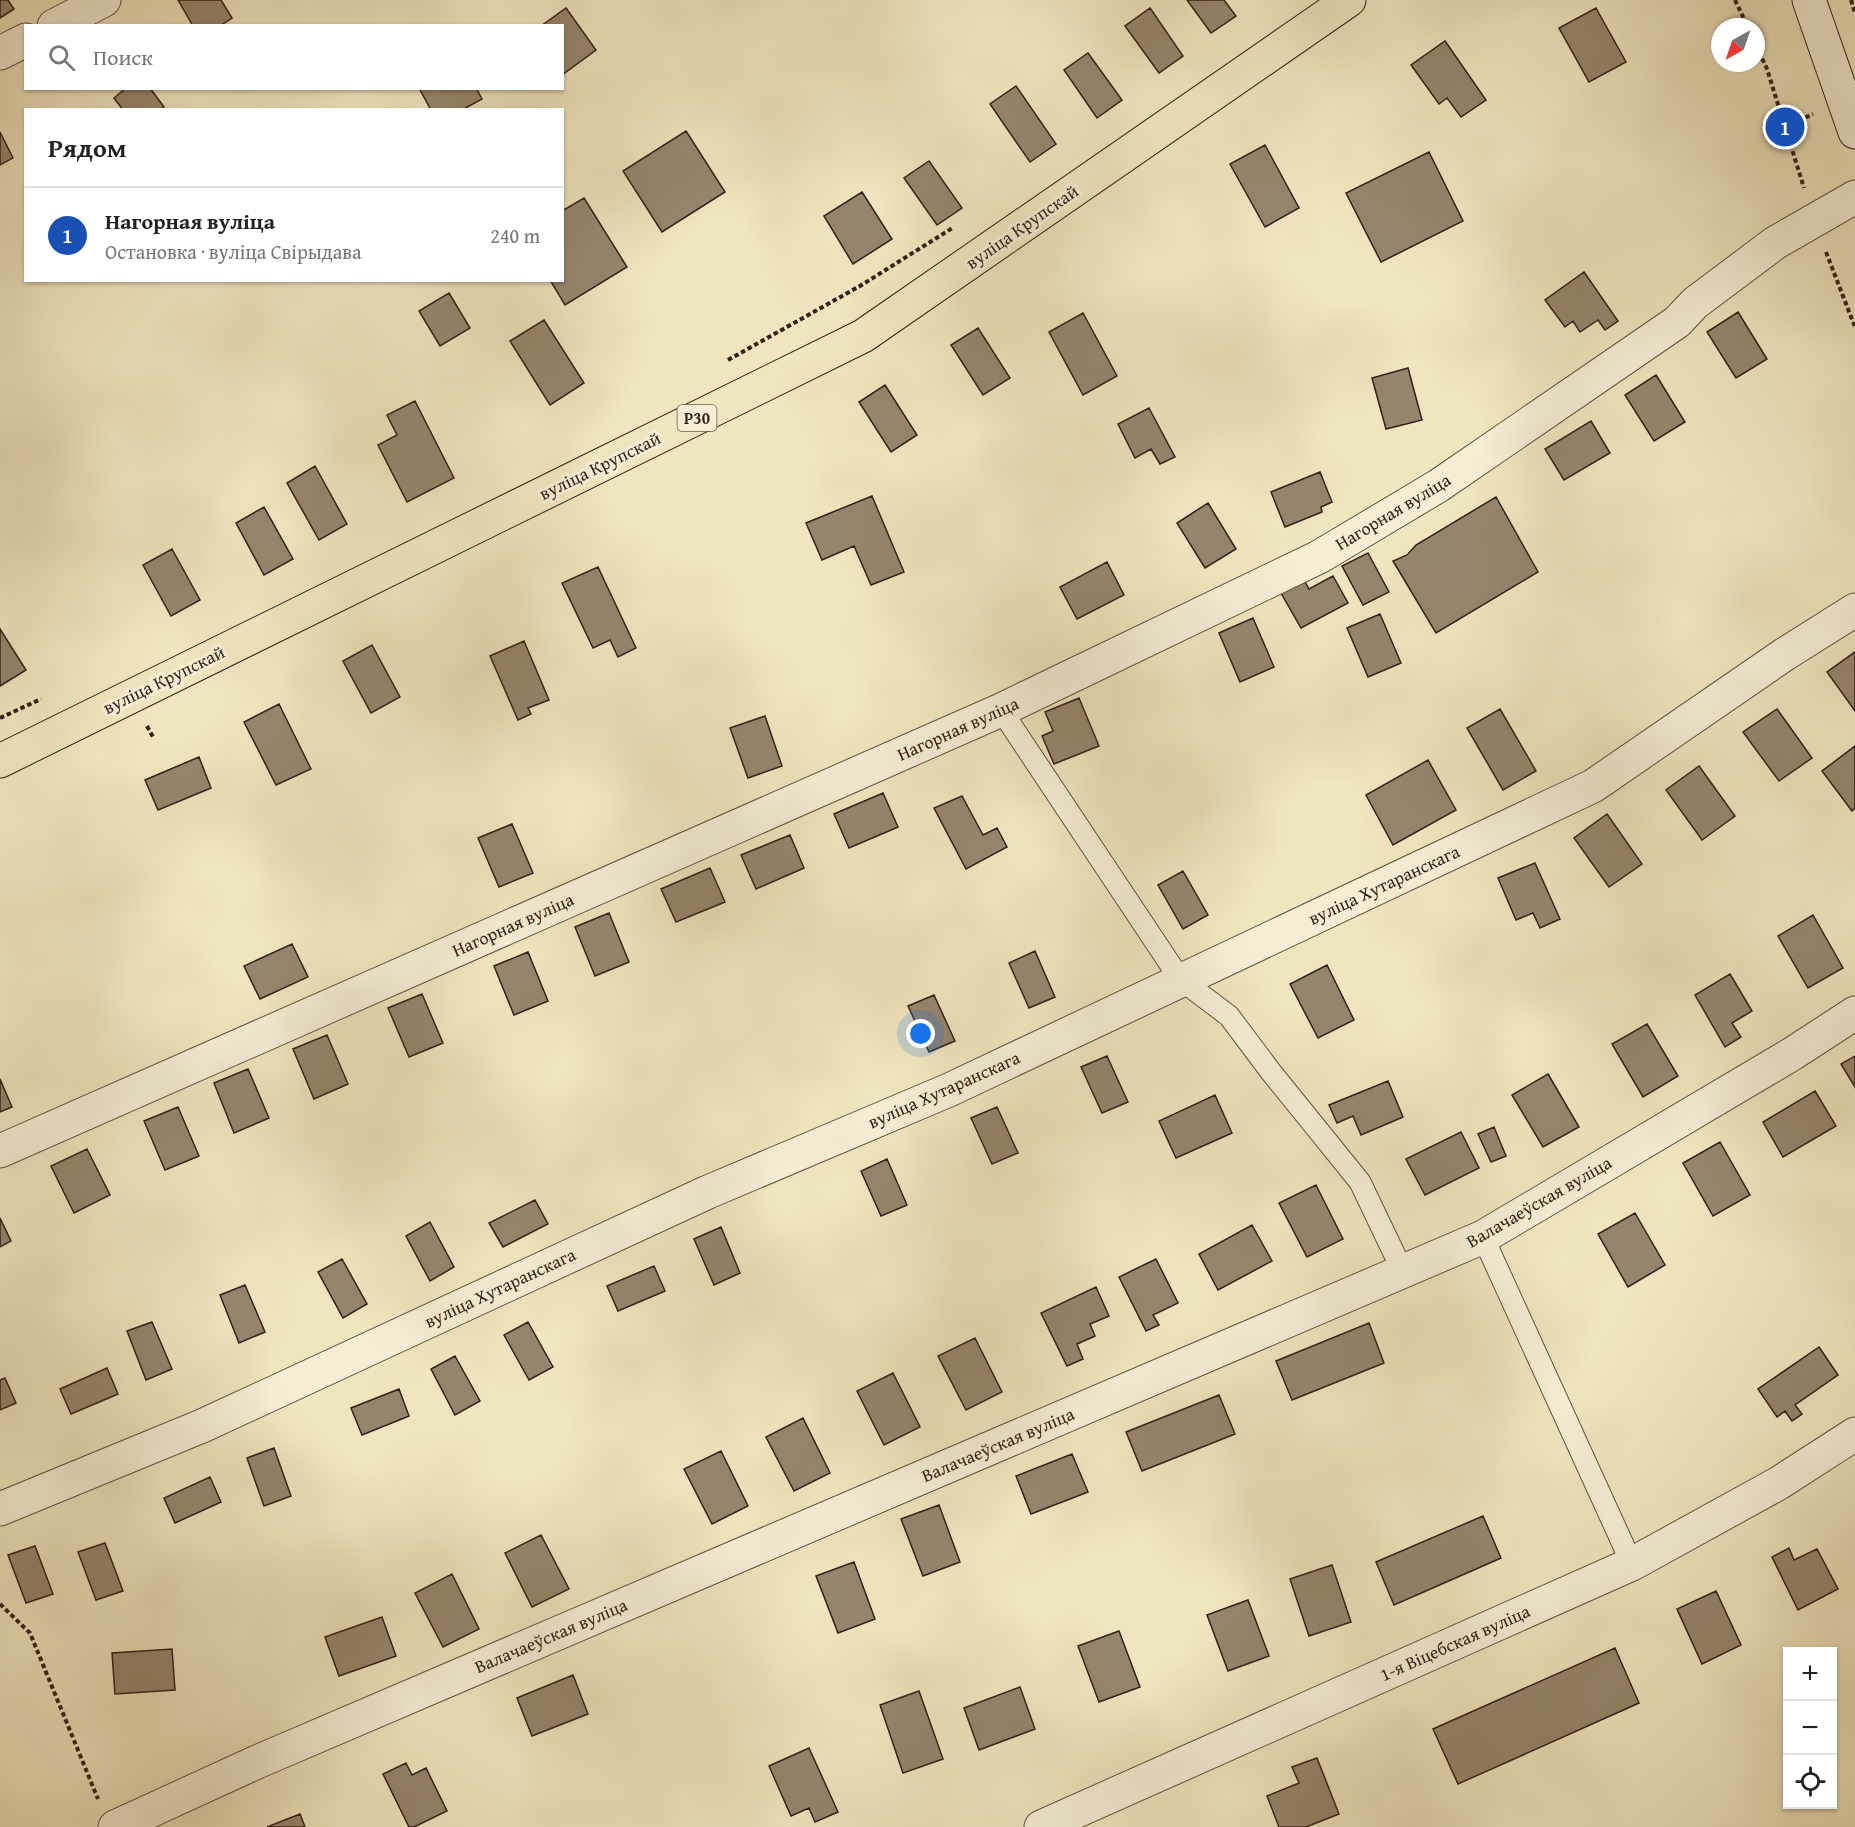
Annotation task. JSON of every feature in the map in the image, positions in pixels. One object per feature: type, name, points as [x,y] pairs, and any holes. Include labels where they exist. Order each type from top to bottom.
[{"type":"main road","name":"вуліца Крупскай","points":[[0,761],[863,336],[1349,0]]},
{"type":"street","points":[[58,24],[104,0]]},
{"type":"street","points":[[1809,0],[1855,132]]},
{"type":"street","points":[[0,53],[24,41]]},
{"type":"street","name":"Нагорная вуліца","points":[[0,1151],[1001,710],[1319,557],[1428,492],[1677,322],[1695,303],[1775,243],[1855,196]]},
{"type":"street","name":"вуліца Хутаранскага","points":[[0,1509],[202,1426],[708,1192],[949,1089],[1593,786],[1785,654],[1855,610]]},
{"type":"street","name":"Валачаеўская вуліца","points":[[108,1816],[257,1762],[1483,1237],[1792,1054],[1855,1013]]},
{"type":"street","name":"1-я Віцебская вуліца","points":[[1041,1827],[1632,1564],[1779,1483],[1855,1434]]},
{"type":"lane","points":[[1001,710],[1180,980],[1229,1016],[1360,1182],[1403,1272]]},
{"type":"lane","points":[[1483,1237],[1632,1564]]},
{"type":"path","points":[[1735,0],[1744,18]]},
{"type":"path","points":[[1851,0],[1855,13]]},
{"type":"path","points":[[1765,65],[1814,220],[1855,327]]},
{"type":"path","points":[[721,365],[860,286],[963,222]]},
{"type":"path","points":[[0,718],[50,694]]},
{"type":"path","points":[[0,1604],[30,1633],[108,1816]]},
{"type":"building","points":[[0,0],[8,0],[14,9],[0,18]]},
{"type":"building","points":[[178,0],[221,0],[232,18],[223,24],[192,24]]},
{"type":"building","points":[[1187,0],[1224,0],[1236,16],[1211,33]]},
{"type":"building","points":[[566,8],[596,50],[564,74],[564,24],[544,24]]},
{"type":"building","points":[[1150,8],[1183,56],[1159,73],[1125,26]]},
{"type":"building","points":[[1596,8],[1626,62],[1589,82],[1559,28]]},
{"type":"building","points":[[1445,41],[1486,100],[1461,117],[1447,98],[1439,104],[1411,65]]},
{"type":"building","points":[[1088,53],[1122,100],[1097,118],[1064,70]]},
{"type":"building","points":[[1016,86],[1056,144],[1030,162],[990,104]]},
{"type":"building","points":[[124,90],[151,90],[164,107],[122,108],[114,98]]},
{"type":"building","points":[[420,90],[477,90],[482,99],[466,108],[430,108]]},
{"type":"building","points":[[686,131],[725,192],[662,232],[623,171]]},
{"type":"building","points":[[0,132],[13,158],[0,165]]},
{"type":"building","points":[[1265,145],[1299,208],[1265,227],[1230,164]]},
{"type":"building","points":[[1429,152],[1463,221],[1381,262],[1346,193]]},
{"type":"building","points":[[929,161],[962,208],[937,225],[904,178]]},
{"type":"building","points":[[862,192],[892,239],[853,264],[824,216]]},
{"type":"building","points":[[584,198],[627,267],[565,305],[551,282],[564,282],[564,210]]},
{"type":"building","points":[[1584,272],[1618,321],[1605,330],[1598,320],[1580,332],[1573,321],[1565,327],[1545,300]]},
{"type":"building","points":[[449,293],[470,328],[440,346],[419,311]]},
{"type":"building","points":[[1738,312],[1767,359],[1736,378],[1707,332]]},
{"type":"building","points":[[1083,313],[1117,376],[1083,395],[1049,332]]},
{"type":"building","points":[[544,320],[584,383],[550,405],[510,341]]},
{"type":"building","points":[[978,328],[1010,378],[983,395],[951,345]]},
{"type":"building","points":[[1408,368],[1422,420],[1386,429],[1372,378]]},
{"type":"building","points":[[1656,375],[1685,422],[1654,441],[1625,395]]},
{"type":"building","points":[[885,385],[917,435],[891,452],[859,402]]},
{"type":"building","points":[[415,401],[454,478],[407,502],[378,445],[397,435],[387,415]]},
{"type":"building","points":[[1149,408],[1175,457],[1160,464],[1151,449],[1135,458],[1118,424]]},
{"type":"building","points":[[1591,421],[1610,453],[1564,480],[1545,449]]},
{"type":"building","points":[[315,466],[347,524],[319,540],[287,483]]},
{"type":"building","points":[[1320,472],[1332,502],[1321,507],[1322,512],[1285,527],[1271,492]]},
{"type":"building","points":[[872,496],[904,572],[871,585],[854,546],[822,560],[806,523]]},
{"type":"building","points":[[1496,497],[1538,572],[1436,633],[1393,561],[1407,555],[1416,545]]},
{"type":"building","points":[[1208,503],[1236,549],[1205,568],[1177,523]]},
{"type":"building","points":[[264,507],[293,559],[264,575],[236,523]]},
{"type":"building","points":[[172,549],[200,600],[171,616],[143,565]]},
{"type":"building","points":[[1368,553],[1389,592],[1363,605],[1342,566]]},
{"type":"building","points":[[1107,562],[1124,595],[1077,619],[1060,587]]},
{"type":"building","points":[[598,567],[636,648],[618,657],[610,640],[593,648],[562,583]]},
{"type":"building","points":[[1333,576],[1348,603],[1301,628],[1281,593],[1304,580],[1309,589]]},
{"type":"building","points":[[1380,614],[1401,663],[1368,677],[1347,628]]},
{"type":"building","points":[[1253,618],[1274,667],[1240,682],[1219,633]]},
{"type":"building","points":[[0,629],[26,670],[0,686]]},
{"type":"building","points":[[524,641],[549,700],[528,708],[531,714],[518,720],[490,656]]},
{"type":"building","points":[[372,645],[400,697],[371,713],[343,661]]},
{"type":"building","points":[[1855,652],[1855,711],[1827,672]]},
{"type":"building","points":[[1079,698],[1099,746],[1054,764],[1042,736],[1053,731],[1045,712]]},
{"type":"building","points":[[279,704],[311,769],[276,785],[244,722]]},
{"type":"building","points":[[1500,709],[1536,771],[1503,790],[1467,728]]},
{"type":"building","points":[[1777,709],[1812,758],[1779,781],[1743,732]]},
{"type":"building","points":[[765,716],[782,766],[748,778],[730,728]]},
{"type":"building","points":[[1855,746],[1855,808],[1852,811],[1822,771]]},
{"type":"building","points":[[199,757],[211,788],[158,810],[145,780]]},
{"type":"building","points":[[1428,760],[1456,810],[1393,845],[1366,795]]},
{"type":"building","points":[[1699,766],[1735,816],[1702,840],[1666,790]]},
{"type":"building","points":[[883,793],[898,827],[849,848],[834,814]]},
{"type":"building","points":[[962,796],[983,835],[997,828],[1007,847],[966,869],[934,808]]},
{"type":"building","points":[[1607,814],[1642,864],[1609,887],[1574,838]]},
{"type":"building","points":[[512,824],[533,873],[499,887],[478,838]]},
{"type":"building","points":[[790,835],[804,868],[756,889],[741,855]]},
{"type":"building","points":[[1535,863],[1560,919],[1540,928],[1533,913],[1516,920],[1498,878]]},
{"type":"building","points":[[710,868],[725,902],[676,922],[661,889]]},
{"type":"building","points":[[1183,871],[1208,915],[1183,929],[1158,885]]},
{"type":"building","points":[[609,913],[629,962],[595,976],[575,927]]},
{"type":"building","points":[[1813,915],[1843,968],[1808,988],[1778,936]]},
{"type":"building","points":[[292,944],[308,977],[260,999],[244,966]]},
{"type":"building","points":[[1035,951],[1055,997],[1029,1008],[1009,963]]},
{"type":"building","points":[[528,952],[548,1001],[514,1015],[494,966]]},
{"type":"building","points":[[1327,965],[1354,1020],[1318,1038],[1290,984]]},
{"type":"building","points":[[1730,974],[1752,1011],[1732,1023],[1741,1037],[1725,1047],[1695,995]]},
{"type":"building","points":[[422,994],[443,1043],[409,1057],[388,1008]]},
{"type":"building","points":[[934,995],[955,1041],[929,1052],[908,1006]]},
{"type":"building","points":[[1647,1024],[1678,1076],[1643,1097],[1612,1044]]},
{"type":"building","points":[[327,1035],[348,1084],[314,1099],[293,1049]]},
{"type":"building","points":[[1107,1056],[1128,1102],[1102,1113],[1081,1067]]},
{"type":"building","points":[[1855,1056],[1855,1087],[1841,1064]]},
{"type":"building","points":[[248,1069],[269,1118],[234,1133],[214,1083]]},
{"type":"building","points":[[1548,1074],[1579,1127],[1543,1147],[1512,1095]]},
{"type":"building","points":[[0,1079],[12,1107],[0,1112]]},
{"type":"building","points":[[1388,1081],[1403,1117],[1361,1135],[1353,1116],[1337,1123],[1329,1105]]},
{"type":"building","points":[[1815,1091],[1836,1126],[1783,1157],[1763,1122]]},
{"type":"building","points":[[1215,1095],[1232,1133],[1176,1158],[1159,1121]]},
{"type":"building","points":[[178,1107],[199,1156],[165,1170],[144,1121]]},
{"type":"building","points":[[997,1107],[1018,1153],[992,1164],[971,1118]]},
{"type":"building","points":[[1494,1127],[1506,1156],[1491,1162],[1478,1134]]},
{"type":"building","points":[[1461,1132],[1479,1168],[1425,1195],[1406,1159]]},
{"type":"building","points":[[1720,1142],[1750,1195],[1713,1216],[1683,1163]]},
{"type":"building","points":[[87,1149],[110,1195],[74,1213],[51,1166]]},
{"type":"building","points":[[887,1159],[907,1205],[881,1216],[861,1171]]},
{"type":"building","points":[[1316,1185],[1343,1239],[1307,1257],[1279,1203]]},
{"type":"building","points":[[535,1200],[548,1224],[503,1247],[489,1223]]},
{"type":"building","points":[[1635,1213],[1665,1265],[1628,1287],[1598,1234]]},
{"type":"building","points":[[0,1218],[11,1241],[0,1247]]},
{"type":"building","points":[[430,1222],[454,1267],[430,1281],[406,1236]]},
{"type":"building","points":[[1252,1225],[1272,1261],[1218,1290],[1199,1254]]},
{"type":"building","points":[[721,1227],[740,1273],[714,1285],[694,1239]]},
{"type":"building","points":[[342,1259],[367,1304],[343,1318],[318,1272]]},
{"type":"building","points":[[1156,1259],[1178,1303],[1153,1315],[1159,1325],[1146,1331],[1119,1277]]},
{"type":"building","points":[[654,1266],[665,1291],[618,1311],[607,1286]]},
{"type":"building","points":[[245,1285],[265,1332],[239,1343],[220,1295]]},
{"type":"building","points":[[1096,1287],[1109,1316],[1090,1324],[1095,1336],[1077,1344],[1083,1359],[1067,1366],[1041,1313]]},
{"type":"building","points":[[152,1322],[172,1369],[146,1380],[127,1331]]},
{"type":"building","points":[[528,1322],[553,1367],[529,1380],[504,1335]]},
{"type":"building","points":[[1369,1323],[1384,1363],[1292,1400],[1276,1361]]},
{"type":"building","points":[[975,1338],[1002,1392],[966,1410],[938,1356]]},
{"type":"building","points":[[1819,1347],[1838,1375],[1795,1405],[1802,1414],[1792,1421],[1785,1411],[1777,1417],[1758,1389]]},
{"type":"building","points":[[455,1356],[480,1401],[455,1415],[431,1369]]},
{"type":"building","points":[[107,1368],[118,1394],[71,1414],[60,1389]]},
{"type":"building","points":[[893,1373],[920,1427],[884,1445],[857,1391]]},
{"type":"building","points":[[5,1378],[16,1403],[0,1410],[0,1380]]},
{"type":"building","points":[[399,1389],[409,1416],[362,1435],[351,1408]]},
{"type":"building","points":[[1219,1395],[1235,1434],[1142,1471],[1126,1432]]},
{"type":"building","points":[[803,1418],[830,1473],[794,1491],[766,1437]]},
{"type":"building","points":[[274,1448],[291,1496],[264,1506],[247,1458]]},
{"type":"building","points":[[721,1451],[748,1506],[712,1524],[684,1469]]},
{"type":"building","points":[[1072,1454],[1088,1492],[1031,1514],[1016,1476]]},
{"type":"building","points":[[210,1477],[221,1502],[175,1523],[164,1498]]},
{"type":"building","points":[[939,1505],[960,1562],[923,1576],[901,1519]]},
{"type":"building","points":[[1483,1516],[1501,1558],[1394,1605],[1376,1562]]},
{"type":"building","points":[[541,1535],[569,1589],[532,1607],[505,1553]]},
{"type":"building","points":[[105,1543],[123,1591],[96,1600],[78,1552]]},
{"type":"building","points":[[35,1546],[53,1594],[26,1603],[8,1555]]},
{"type":"building","points":[[1789,1548],[1794,1560],[1817,1549],[1838,1589],[1798,1610],[1772,1557]]},
{"type":"building","points":[[854,1562],[875,1619],[838,1633],[816,1576]]},
{"type":"building","points":[[1332,1565],[1351,1622],[1309,1636],[1290,1579]]},
{"type":"building","points":[[452,1574],[479,1629],[443,1647],[415,1593]]},
{"type":"building","points":[[1716,1591],[1741,1645],[1702,1664],[1677,1609]]},
{"type":"building","points":[[1248,1600],[1269,1656],[1228,1671],[1207,1615]]},
{"type":"building","points":[[382,1617],[396,1656],[339,1676],[325,1637]]},
{"type":"building","points":[[1119,1631],[1140,1687],[1099,1702],[1078,1646]]},
{"type":"building","points":[[1615,1648],[1639,1703],[1458,1784],[1433,1729]]},
{"type":"building","points":[[172,1649],[175,1690],[115,1694],[112,1653]]},
{"type":"building","points":[[573,1675],[588,1714],[532,1736],[517,1698]]},
{"type":"building","points":[[1020,1687],[1035,1729],[979,1750],[964,1708]]},
{"type":"building","points":[[919,1691],[943,1759],[903,1773],[880,1705]]},
{"type":"building","points":[[809,1748],[838,1812],[815,1822],[809,1808],[791,1816],[769,1766]]},
{"type":"building","points":[[1317,1758],[1339,1814],[1306,1827],[1279,1827],[1267,1796],[1299,1783],[1292,1767]]},
{"type":"building","points":[[406,1763],[412,1775],[426,1768],[447,1811],[414,1827],[409,1827],[383,1774]]},
{"type":"building","points":[[300,1814],[305,1827],[267,1827]]},
{"type":"place","name":"Нагорная вуліца","points":[[1785,127]]}]
